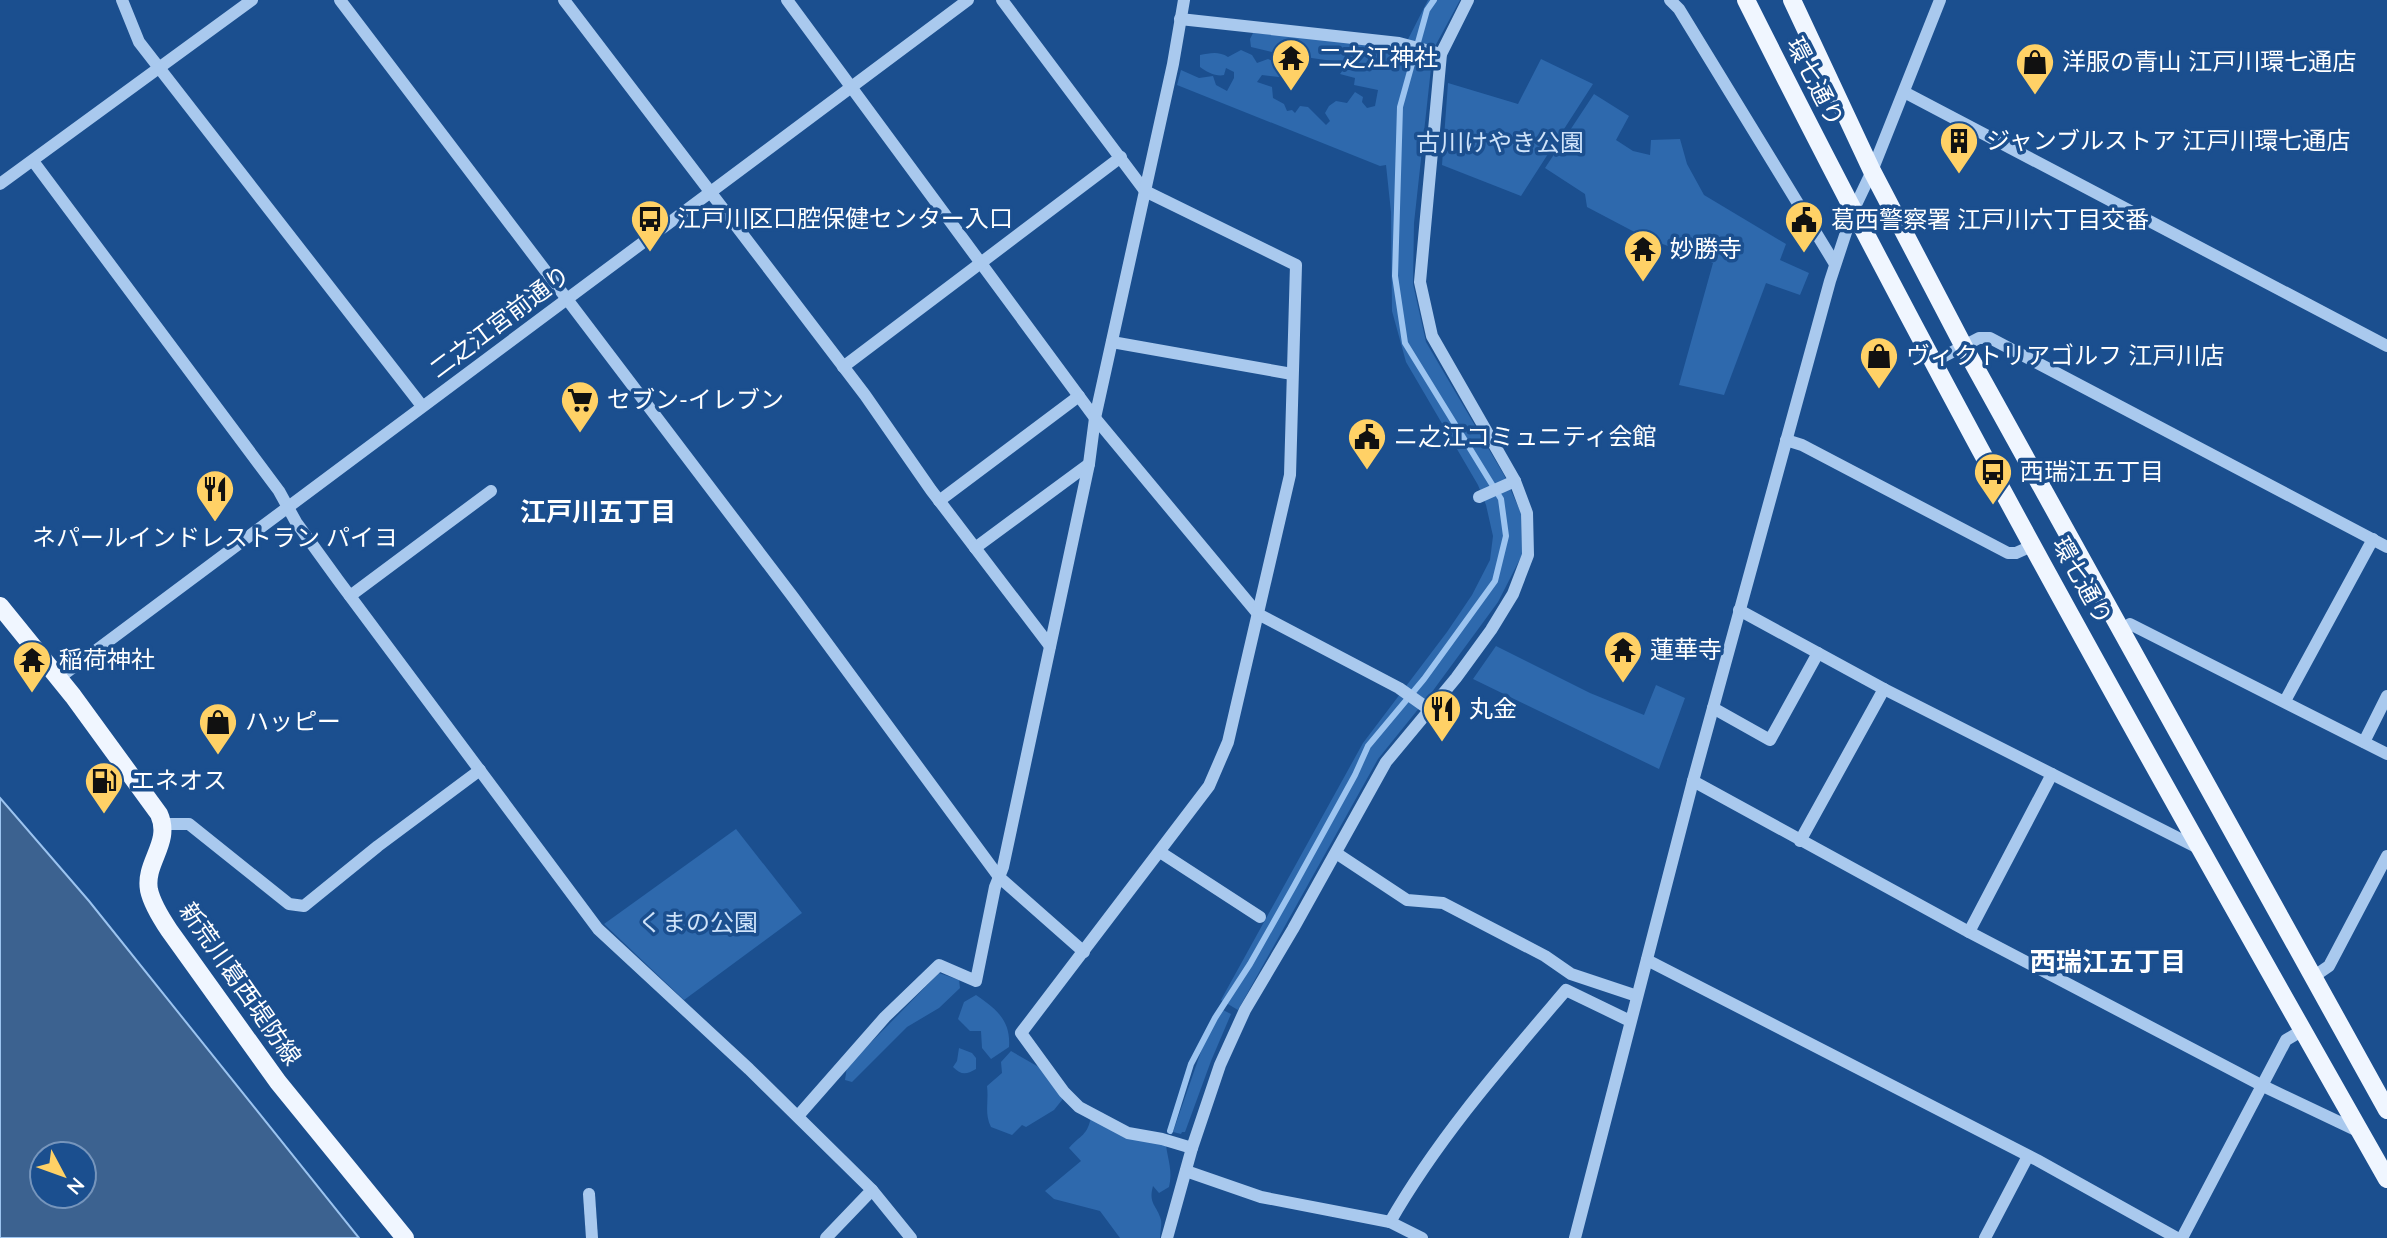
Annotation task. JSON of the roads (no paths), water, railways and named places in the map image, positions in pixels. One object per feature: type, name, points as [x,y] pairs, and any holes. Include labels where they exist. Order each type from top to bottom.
[{"type":"main road","name":"環七通り","points":[[1746,0],[1933,362],[2200,849],[2387,1179]]},
{"type":"main road","name":"環七通り","points":[[1792,0],[1872,171],[1963,345],[2387,1110]]},
{"type":"main road","points":[[0,606],[59,678],[153,803],[164,824]]},
{"type":"main road","name":"新荒川葛西堤防線","points":[[164,824],[163,837],[149,878],[149,888],[159,914],[278,1082],[405,1238]]},
{"type":"street","points":[[122,0],[139,43],[422,406]]},
{"type":"street","points":[[0,184],[252,0]]},
{"type":"street","points":[[340,0],[793,597],[999,877],[1084,952]]},
{"type":"street","points":[[564,0],[1050,646]]},
{"type":"street","points":[[787,0],[1079,396],[1258,614],[1399,688],[1430,710]]},
{"type":"street","name":"二之江宮前通り","points":[[59,678],[968,0]]},
{"type":"street","points":[[1002,0],[1145,191],[1296,265],[1290,475],[1227,742],[1209,786],[1021,1033],[1064,1092],[1079,1107],[1128,1133],[1192,1148]]},
{"type":"street","points":[[798,1116],[886,1017],[939,965],[976,981],[1089,464],[1096,418],[1173,64],[1184,0]]},
{"type":"street","points":[[1167,1238],[1192,1148],[1220,1065],[1245,1010],[1386,762],[1491,630],[1513,594],[1528,555],[1527,513],[1515,481],[1432,336],[1420,282],[1435,53],[1468,0]]},
{"type":"street","points":[[1670,0],[1679,9],[1835,264]]},
{"type":"street","points":[[1575,1238],[1693,781],[1835,264],[1853,211],[1872,171],[1940,0]]},
{"type":"street","points":[[1180,19],[1403,44],[1435,53]]},
{"type":"street","points":[[1904,92],[2387,346]]},
{"type":"street","points":[[842,367],[1121,158]]},
{"type":"street","points":[[33,161],[279,491],[287,508],[350,596],[598,929],[798,1116],[872,1190],[911,1238]]},
{"type":"street","points":[[1933,362],[1979,338],[1990,338],[2387,547]]},
{"type":"street","points":[[1112,342],[1292,374]]},
{"type":"street","points":[[939,501],[1079,396]]},
{"type":"street","points":[[1786,440],[1802,445],[2008,553],[2016,553],[2034,545]]},
{"type":"street","points":[[975,548],[1089,464]]},
{"type":"street","points":[[1479,497],[1515,481]]},
{"type":"street","points":[[350,596],[491,491]]},
{"type":"street","points":[[2285,701],[2373,539]]},
{"type":"street","points":[[1739,610],[1884,688],[2200,849]]},
{"type":"street","points":[[2121,630],[2130,624],[2387,754]]},
{"type":"street","points":[[1713,708],[1770,740],[1818,653]]},
{"type":"street","points":[[1800,841],[1884,688]]},
{"type":"street","points":[[2364,742],[2387,696]]},
{"type":"street","points":[[164,824],[189,824],[289,904],[304,906],[378,846],[480,770]]},
{"type":"street","points":[[1969,932],[2052,774]]},
{"type":"street","points":[[1693,781],[1969,932],[2261,1085],[2360,1132]]},
{"type":"street","points":[[1160,852],[1261,917]]},
{"type":"street","points":[[1336,853],[1407,900],[1443,903],[1545,957],[1570,974],[1637,996]]},
{"type":"street","points":[[2313,976],[2329,966],[2387,856]]},
{"type":"street","points":[[1647,960],[2028,1156],[2179,1238],[2286,1040],[2303,1030]]},
{"type":"street","points":[[1390,1222],[1484,1086],[1566,990],[1630,1021]]},
{"type":"street","points":[[1986,1238],[2028,1156]]},
{"type":"street","points":[[1186,1171],[1261,1197],[1390,1222],[1422,1238]]},
{"type":"street","points":[[825,1238],[872,1190]]},
{"type":"street","points":[[589,1194],[592,1238]]},
{"type":"waterway","points":[[1170,1131],[1191,1064],[1215,1018],[1250,964],[1294,886],[1368,746],[1424,679],[1495,581],[1506,536],[1501,499],[1405,343],[1395,276],[1400,107],[1427,10],[1434,0]]},
{"type":"place","name":"二之江神社","points":[[1291,92]]},
{"type":"place","name":"洋服の青山 江戸川環七通店","points":[[2035,96]]},
{"type":"place","name":"ジャンブルストア 江戸川環七通店","points":[[1959,175]]},
{"type":"place","name":"江戸川区口腔保健センター入口","points":[[650,253]]},
{"type":"place","name":"葛西警察署 江戸川六丁目交番","points":[[1804,254]]},
{"type":"place","name":"妙勝寺","points":[[1643,283]]},
{"type":"place","name":"ヴィクトリアゴルフ 江戸川店","points":[[1879,390]]},
{"type":"place","name":"セブン-イレブン","points":[[580,434]]},
{"type":"place","name":"ニ之江コミュニティ会館","points":[[1367,471]]},
{"type":"place","name":"西瑞江五丁目","points":[[1993,506]]},
{"type":"place","name":"ネパールインドレストラン パイヨ","points":[[215,523]]},
{"type":"place","name":"蓮華寺","points":[[1623,684]]},
{"type":"place","name":"稲荷神社","points":[[32,694]]},
{"type":"place","name":"丸金","points":[[1442,743]]},
{"type":"place","name":"ハッピー","points":[[218,756]]},
{"type":"place","name":"エネオス","points":[[104,815]]},
{"type":"district","name":"江戸川五丁目","points":[[598,512]]},
{"type":"district","name":"西瑞江五丁目","points":[[2108,962]]},
{"type":"park label","name":"古川けやき公園","points":[[1500,143]]},
{"type":"park label","name":"くまの公園","points":[[698,923]]}]
